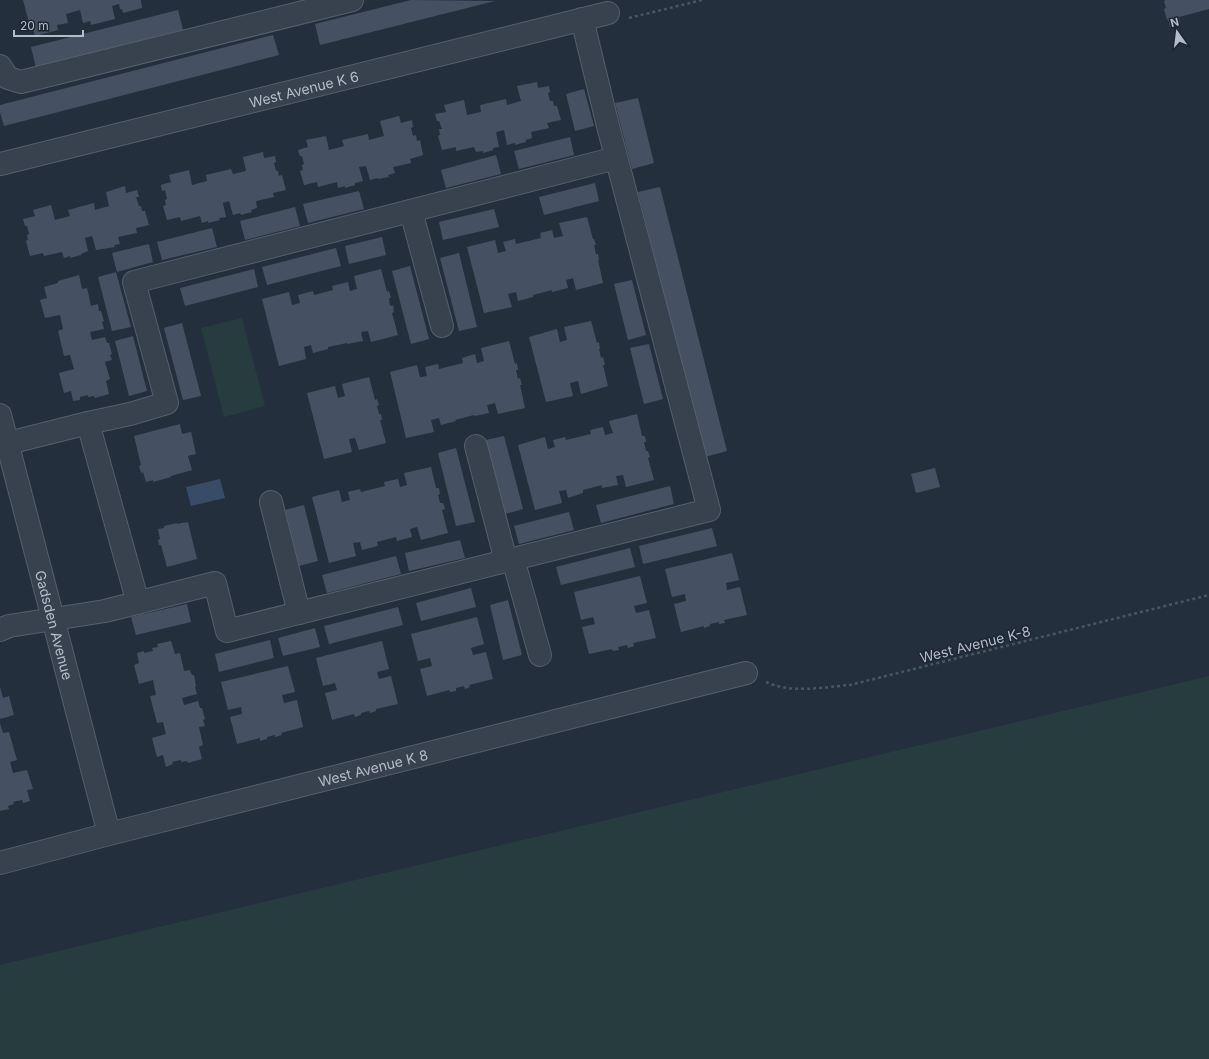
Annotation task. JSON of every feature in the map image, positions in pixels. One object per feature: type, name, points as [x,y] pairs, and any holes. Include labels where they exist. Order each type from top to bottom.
[{"type":"street","points":[[0,66],[8,78],[21,82],[352,0]]},
{"type":"street","name":"West Avenue K 6","points":[[0,164],[608,13]]},
{"type":"street","points":[[0,630],[9,626],[105,611],[215,583],[227,631],[709,510],[616,158],[582,19]]},
{"type":"street","points":[[4,444],[130,414],[167,403],[134,282],[616,158]]},
{"type":"street","points":[[410,211],[442,326]]},
{"type":"street","name":"Gadsden Avenue","points":[[0,415],[4,444],[53,619],[109,834]]},
{"type":"street","points":[[88,423],[138,603]]},
{"type":"street","points":[[476,446],[540,655]]},
{"type":"street","points":[[271,502],[300,613]]},
{"type":"street","name":"West Avenue K 8","points":[[0,863],[109,834],[746,673]]},
{"type":"path","points":[[608,13],[624,19],[702,0]]},
{"type":"path","name":"West Avenue K-8","points":[[746,673],[775,686],[803,689],[850,685],[1209,596]]},
{"type":"green space","points":[[242,318],[265,406],[224,417],[201,328]]},
{"type":"green space","points":[[1209,676],[1209,1059],[0,1059],[0,965]]},
{"type":"water","points":[[220,479],[225,498],[191,506],[186,487]]},
{"type":"building","points":[[23,0],[141,0],[142,8],[123,13],[119,4],[112,6],[115,19],[91,25],[90,21],[83,23],[80,10],[66,14],[68,23],[57,25],[58,30],[35,36],[31,22],[29,23]]},
{"type":"building","points":[[411,0],[495,1],[320,45],[315,24]]},
{"type":"building","points":[[1209,0],[1209,9],[1179,17],[1180,24],[1170,27],[1164,9],[1166,8],[1164,1]]},
{"type":"building","points":[[178,10],[183,30],[36,68],[31,47]]},
{"type":"building","points":[[273,35],[279,55],[4,126],[0,112],[0,105]]},
{"type":"building","points":[[537,82],[538,88],[549,86],[550,92],[548,93],[550,101],[553,101],[554,106],[557,106],[561,120],[547,123],[549,128],[531,132],[532,138],[526,140],[526,142],[515,145],[515,143],[507,145],[504,130],[496,132],[499,147],[493,148],[493,150],[483,153],[483,151],[476,152],[474,147],[456,151],[456,147],[442,150],[438,136],[440,135],[439,129],[442,129],[435,114],[446,112],[444,105],[464,100],[467,115],[481,112],[480,105],[506,99],[507,105],[521,101],[517,86]]},
{"type":"building","points":[[584,89],[594,126],[575,131],[566,94]]},
{"type":"building","points":[[638,98],[654,163],[632,169],[615,103]]},
{"type":"building","points":[[399,116],[401,123],[412,120],[413,127],[411,128],[413,136],[416,135],[417,141],[420,140],[423,155],[410,159],[411,163],[393,167],[395,173],[388,175],[389,177],[370,180],[366,166],[359,167],[363,181],[355,183],[355,185],[345,188],[345,186],[338,188],[337,182],[318,187],[317,182],[304,185],[300,171],[303,170],[302,165],[304,164],[302,156],[300,156],[298,150],[308,147],[306,140],[326,136],[329,150],[344,146],[342,140],[368,134],[369,140],[384,136],[380,121]]},
{"type":"building","points":[[570,137],[574,155],[519,169],[514,151]]},
{"type":"building","points":[[263,152],[264,158],[275,156],[276,162],[274,163],[276,171],[278,171],[279,176],[282,175],[286,190],[273,193],[274,197],[256,201],[257,208],[251,210],[252,212],[241,215],[240,213],[233,215],[229,201],[223,203],[226,217],[219,218],[220,220],[202,223],[200,216],[181,221],[180,217],[167,220],[163,206],[166,205],[165,200],[167,199],[165,190],[162,191],[161,185],[171,182],[169,175],[189,170],[192,185],[207,181],[206,175],[231,169],[233,174],[246,171],[243,157]]},
{"type":"building","points":[[496,155],[501,174],[446,188],[441,170]]},
{"type":"building","points":[[595,183],[599,201],[544,215],[539,197]]},
{"type":"building","points":[[125,186],[126,193],[137,190],[139,197],[136,197],[139,206],[141,206],[142,211],[145,211],[149,225],[136,228],[137,233],[118,237],[120,244],[114,245],[115,247],[96,250],[92,236],[85,238],[88,251],[81,255],[64,258],[62,252],[44,256],[43,253],[30,256],[26,241],[28,240],[27,235],[29,234],[23,219],[35,216],[33,210],[51,205],[55,220],[70,216],[68,210],[94,203],[95,210],[109,206],[106,192]]},
{"type":"building","points":[[660,187],[727,451],[705,457],[638,192]]},
{"type":"building","points":[[359,191],[364,209],[308,223],[303,204]]},
{"type":"building","points":[[295,207],[300,226],[245,240],[240,221]]},
{"type":"building","points":[[494,209],[499,227],[443,240],[439,222]]},
{"type":"building","points":[[587,217],[596,245],[594,245],[596,254],[598,254],[603,283],[576,290],[573,278],[566,280],[568,288],[552,292],[552,290],[518,301],[516,292],[508,294],[512,307],[484,313],[467,247],[495,240],[498,253],[506,251],[503,242],[515,239],[516,244],[541,238],[540,233],[552,230],[554,238],[563,236],[559,223]]},
{"type":"building","points":[[212,228],[217,247],[162,260],[157,242]]},
{"type":"building","points":[[382,237],[386,255],[349,264],[345,246]]},
{"type":"building","points":[[149,244],[153,262],[117,272],[112,253]]},
{"type":"building","points":[[336,248],[341,266],[267,285],[262,267]]},
{"type":"building","points":[[459,253],[477,327],[459,331],[440,258]]},
{"type":"building","points":[[410,266],[429,339],[411,344],[392,271]]},
{"type":"building","points":[[254,269],[258,287],[185,306],[180,288]]},
{"type":"building","points":[[381,269],[387,292],[389,291],[391,298],[389,298],[390,306],[393,305],[394,312],[392,313],[398,335],[371,342],[368,331],[361,332],[363,341],[328,347],[328,349],[313,353],[311,345],[304,347],[306,359],[279,366],[262,299],[289,292],[292,305],[300,303],[298,295],[313,291],[314,295],[333,290],[332,286],[348,282],[350,291],[357,289],[354,276]]},
{"type":"building","points":[[116,272],[131,327],[112,331],[98,277]]},
{"type":"building","points":[[79,275],[82,289],[87,288],[91,306],[98,304],[99,311],[101,311],[104,321],[102,322],[104,329],[90,332],[92,340],[105,337],[107,343],[109,343],[112,360],[105,362],[110,379],[106,381],[109,394],[95,398],[94,396],[88,397],[88,395],[80,397],[80,400],[73,401],[71,391],[64,393],[59,373],[74,369],[70,355],[64,356],[58,331],[63,329],[60,315],[45,318],[40,300],[47,298],[44,287]]},
{"type":"building","points":[[632,280],[646,335],[628,340],[614,284]]},
{"type":"building","points":[[591,321],[597,343],[599,342],[601,358],[603,357],[605,365],[603,365],[608,386],[581,394],[578,381],[570,383],[573,396],[546,402],[529,337],[557,329],[560,342],[567,340],[564,327]]},
{"type":"building","points":[[182,323],[201,396],[183,400],[164,328]]},
{"type":"building","points":[[133,336],[147,391],[129,396],[115,341]]},
{"type":"building","points":[[509,341],[515,364],[517,363],[518,370],[516,370],[518,379],[520,378],[522,385],[520,385],[525,408],[498,414],[495,403],[487,405],[489,413],[474,415],[441,425],[439,418],[431,420],[434,432],[406,438],[390,372],[417,365],[420,377],[427,376],[425,367],[438,364],[439,369],[463,363],[462,358],[475,354],[477,363],[484,361],[481,348]]},
{"type":"building","points":[[649,344],[663,399],[644,404],[630,348]]},
{"type":"building","points":[[369,377],[375,400],[377,399],[379,405],[377,406],[379,414],[381,414],[382,420],[380,420],[386,443],[359,450],[355,438],[349,439],[352,452],[324,459],[307,393],[335,386],[338,398],[345,396],[342,384]]},
{"type":"building","points":[[637,414],[642,436],[645,436],[646,442],[644,442],[646,451],[648,451],[650,457],[648,458],[654,480],[626,487],[623,475],[616,476],[618,485],[602,488],[602,485],[583,490],[583,493],[568,498],[566,490],[559,491],[562,503],[535,510],[518,445],[545,437],[548,449],[555,447],[553,440],[565,437],[566,440],[591,434],[590,430],[603,427],[605,435],[613,433],[609,421]]},
{"type":"building","points":[[180,424],[182,434],[191,432],[196,454],[188,456],[192,470],[153,482],[153,480],[146,482],[143,472],[141,473],[139,466],[141,465],[134,436]]},
{"type":"building","points":[[504,436],[523,509],[505,514],[486,440]]},
{"type":"building","points":[[456,448],[475,522],[456,526],[438,453]]},
{"type":"building","points":[[431,467],[436,488],[439,488],[440,494],[438,495],[440,503],[443,503],[445,509],[442,510],[448,533],[421,540],[417,527],[410,529],[412,537],[397,541],[396,537],[377,542],[378,546],[362,550],[360,542],[353,543],[356,556],[329,563],[312,497],[339,490],[342,502],[350,500],[348,492],[360,489],[361,492],[385,486],[384,482],[398,479],[400,487],[407,485],[404,473]]},
{"type":"building","points":[[935,468],[940,487],[916,493],[911,474]]},
{"type":"building","points":[[670,486],[674,504],[601,523],[596,505]]},
{"type":"building","points":[[304,505],[318,561],[299,566],[285,510]]},
{"type":"building","points":[[569,512],[574,530],[519,544],[514,526]]},
{"type":"building","points":[[188,522],[197,559],[167,567],[161,545],[159,545],[158,540],[160,539],[158,529],[164,528],[164,526]]},
{"type":"building","points":[[712,528],[717,546],[643,564],[639,546]]},
{"type":"building","points":[[460,540],[465,558],[409,571],[405,553]]},
{"type":"building","points":[[630,548],[635,567],[561,585],[556,567]]},
{"type":"building","points":[[732,553],[739,580],[726,583],[727,590],[740,587],[747,615],[724,620],[725,623],[719,624],[719,622],[710,624],[710,626],[704,628],[704,626],[681,632],[674,604],[686,601],[685,594],[672,597],[665,569]]},
{"type":"building","points":[[396,556],[401,574],[327,593],[322,575]]},
{"type":"building","points":[[640,576],[647,603],[634,606],[636,613],[649,610],[656,638],[633,643],[634,646],[628,648],[627,645],[618,647],[619,650],[613,651],[612,649],[589,654],[582,627],[595,624],[593,617],[581,620],[574,592]]},
{"type":"building","points":[[471,588],[476,607],[421,621],[416,603]]},
{"type":"building","points":[[508,600],[522,655],[503,660],[490,605]]},
{"type":"building","points":[[187,604],[191,622],[136,635],[131,617]]},
{"type":"building","points":[[398,607],[403,625],[329,644],[324,626]]},
{"type":"building","points":[[477,617],[484,644],[471,648],[473,655],[486,652],[493,679],[469,685],[470,687],[465,689],[464,686],[456,688],[456,691],[450,692],[449,690],[427,696],[420,669],[432,666],[430,658],[418,661],[411,634]]},
{"type":"building","points":[[315,628],[320,647],[283,656],[278,638]]},
{"type":"building","points":[[270,640],[274,658],[219,672],[215,654]]},
{"type":"building","points":[[171,641],[175,654],[180,653],[184,671],[190,670],[192,675],[194,675],[197,694],[182,698],[184,705],[198,701],[200,708],[202,708],[205,726],[199,727],[203,745],[199,747],[202,759],[188,763],[187,761],[181,762],[181,760],[172,762],[173,764],[166,767],[163,755],[157,757],[152,738],[166,734],[163,722],[157,723],[150,696],[156,695],[153,680],[139,684],[134,665],[139,663],[137,653],[153,651],[152,648],[158,647],[157,644]]},
{"type":"building","points":[[382,641],[389,669],[377,672],[379,679],[391,676],[398,704],[376,709],[376,711],[370,713],[369,711],[361,713],[361,715],[355,717],[354,714],[332,720],[325,693],[337,690],[335,683],[323,686],[316,658]]},
{"type":"building","points":[[288,666],[295,692],[282,695],[284,703],[297,700],[303,727],[281,733],[282,735],[275,737],[275,735],[267,737],[267,739],[260,741],[260,738],[237,744],[230,717],[242,714],[241,707],[228,710],[221,682]]},
{"type":"building","points":[[0,687],[3,698],[9,696],[14,715],[0,719]]},
{"type":"building","points":[[0,723],[3,733],[9,732],[17,760],[10,762],[13,773],[27,770],[33,789],[27,790],[30,801],[23,803],[22,800],[13,802],[14,804],[8,806],[9,809],[0,811]]}]
